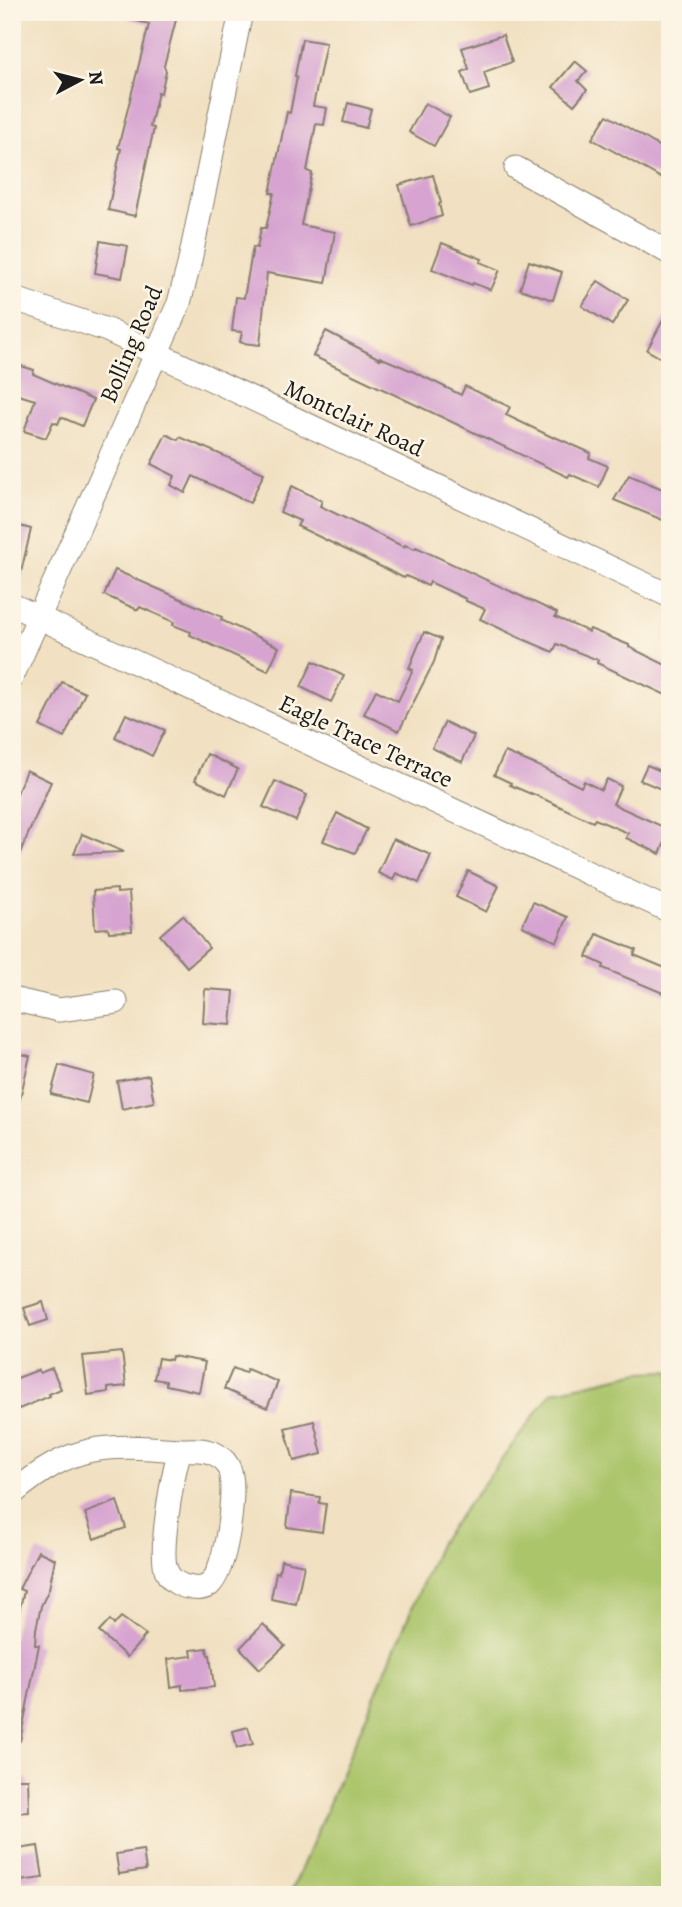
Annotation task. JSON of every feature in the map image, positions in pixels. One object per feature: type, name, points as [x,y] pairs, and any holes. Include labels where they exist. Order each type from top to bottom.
[{"type":"street","name":"Bolling Road","points":[[12,677],[179,303],[241,12]]},
{"type":"street","points":[[516,168],[670,253]]},
{"type":"street","name":"Montclair Road","points":[[12,298],[87,322],[158,354],[670,596]]},
{"type":"street","name":"Eagle Trace Terrace","points":[[12,605],[670,911]]},
{"type":"street","points":[[12,999],[60,1010],[116,1002]]},
{"type":"street","points":[[12,1494],[41,1470],[96,1448],[124,1445],[205,1450],[220,1456],[231,1474],[232,1489],[223,1559],[207,1587],[179,1584],[168,1575],[163,1560],[174,1470],[180,1450]]},
{"type":"green space","points":[[670,1371],[670,1895],[290,1895],[440,1542],[552,1392],[640,1372]]},
{"type":"building","points":[[130,12],[178,12],[164,66],[166,71],[161,93],[158,92],[150,127],[154,128],[135,216],[108,210],[121,149],[118,148],[149,24],[129,19]]},
{"type":"building","points":[[503,35],[512,62],[484,72],[489,89],[470,95],[462,72],[469,69],[462,48]]},
{"type":"building","points":[[302,39],[326,43],[313,106],[327,108],[324,125],[316,124],[307,171],[312,173],[301,225],[335,232],[326,283],[267,273],[260,345],[243,343],[240,342],[242,332],[232,331],[236,297],[244,298],[253,247],[257,248],[261,228],[266,228],[274,193],[270,193],[287,112],[290,113]]},
{"type":"building","points":[[575,61],[587,71],[578,81],[587,90],[574,105],[553,87]]},
{"type":"building","points":[[348,103],[371,109],[366,128],[343,122]]},
{"type":"building","points":[[425,103],[450,117],[434,146],[409,132]]},
{"type":"building","points":[[607,115],[670,153],[670,183],[592,139]]},
{"type":"building","points":[[433,175],[442,216],[411,226],[399,185]]},
{"type":"building","points":[[100,241],[128,246],[122,278],[95,273]]},
{"type":"building","points":[[442,243],[482,259],[480,262],[500,270],[491,290],[432,269]]},
{"type":"building","points":[[529,261],[562,272],[553,300],[520,289]]},
{"type":"building","points":[[598,281],[628,300],[612,325],[582,306]]},
{"type":"building","points":[[670,307],[670,342],[661,358],[647,350]]},
{"type":"building","points":[[326,331],[380,359],[410,370],[461,395],[465,386],[510,407],[506,415],[591,453],[589,458],[608,466],[599,487],[570,474],[568,477],[313,356]]},
{"type":"building","points":[[12,363],[34,370],[33,374],[93,400],[82,426],[61,417],[58,424],[53,422],[46,438],[24,431],[35,400],[12,393]]},
{"type":"building","points":[[166,434],[178,440],[180,437],[264,473],[250,503],[193,476],[185,493],[171,485],[175,476],[151,464]]},
{"type":"building","points":[[629,475],[670,492],[670,523],[614,500]]},
{"type":"building","points":[[292,486],[322,501],[320,506],[404,547],[416,547],[557,613],[555,617],[629,645],[670,667],[670,697],[597,663],[598,660],[557,644],[553,652],[516,636],[480,619],[485,609],[466,599],[430,582],[428,586],[406,576],[404,578],[297,526],[300,521],[280,512]]},
{"type":"building","points":[[12,524],[31,529],[19,581],[12,580]]},
{"type":"building","points":[[115,570],[222,617],[221,620],[279,647],[268,671],[190,635],[191,632],[173,625],[174,622],[104,595]]},
{"type":"building","points":[[424,632],[441,639],[434,662],[399,731],[364,714],[376,690],[398,701],[413,670],[409,668]]},
{"type":"building","points":[[313,661],[344,676],[331,702],[301,687]]},
{"type":"building","points":[[62,682],[85,693],[64,738],[40,726]]},
{"type":"building","points":[[126,714],[165,730],[152,756],[115,737]]},
{"type":"building","points":[[445,722],[474,736],[462,762],[432,748]]},
{"type":"building","points":[[505,752],[581,787],[584,781],[601,790],[607,779],[621,786],[613,804],[670,830],[660,854],[626,838],[628,833],[595,819],[593,822],[510,785],[511,783],[494,775]]},
{"type":"building","points":[[207,754],[238,769],[226,795],[195,780]]},
{"type":"building","points":[[647,765],[668,774],[661,789],[640,780]]},
{"type":"building","points":[[26,770],[51,782],[12,871],[12,807]]},
{"type":"building","points":[[275,781],[307,795],[296,821],[263,807]]},
{"type":"building","points":[[337,813],[367,829],[355,853],[323,841]]},
{"type":"building","points":[[82,834],[124,852],[74,854]]},
{"type":"building","points":[[393,839],[431,855],[419,883],[396,873],[393,880],[378,873]]},
{"type":"building","points":[[468,871],[499,886],[486,912],[456,897]]},
{"type":"building","points":[[117,889],[117,893],[129,892],[132,931],[109,932],[108,928],[95,929],[93,891]]},
{"type":"building","points":[[533,902],[568,917],[557,942],[522,926]]},
{"type":"building","points":[[183,915],[209,948],[187,967],[160,935]]},
{"type":"building","points":[[597,934],[636,950],[634,955],[670,970],[670,996],[603,968],[604,965],[587,957]]},
{"type":"building","points":[[205,989],[234,991],[231,1025],[203,1023]]},
{"type":"building","points":[[12,1052],[30,1056],[19,1103],[12,1102]]},
{"type":"building","points":[[59,1065],[94,1075],[87,1103],[51,1094]]},
{"type":"building","points":[[149,1075],[154,1102],[122,1109],[117,1081]]},
{"type":"building","points":[[43,1302],[48,1320],[30,1326],[24,1308]]},
{"type":"building","points":[[122,1352],[126,1386],[108,1388],[108,1392],[88,1395],[83,1356]]},
{"type":"building","points":[[172,1356],[205,1362],[199,1392],[166,1385],[166,1381],[154,1379],[158,1358],[171,1360]]},
{"type":"building","points":[[52,1368],[61,1389],[19,1409],[12,1393],[12,1380],[38,1370],[40,1373]]},
{"type":"building","points":[[233,1368],[245,1373],[247,1369],[278,1382],[267,1408],[224,1389]]},
{"type":"building","points":[[314,1421],[322,1454],[294,1461],[285,1428]]},
{"type":"building","points":[[291,1493],[320,1497],[319,1503],[326,1504],[322,1532],[287,1527]]},
{"type":"building","points":[[117,1501],[126,1528],[94,1539],[85,1513]]},
{"type":"building","points":[[38,1551],[55,1559],[36,1629],[35,1645],[39,1645],[20,1741],[12,1740],[12,1640],[24,1591],[19,1589]]},
{"type":"building","points":[[281,1560],[304,1565],[296,1604],[271,1599]]},
{"type":"building","points":[[121,1617],[146,1635],[127,1657],[99,1632],[110,1620],[114,1625]]},
{"type":"building","points":[[263,1624],[285,1646],[260,1669],[240,1648]]},
{"type":"building","points":[[207,1648],[214,1687],[182,1690],[182,1685],[171,1687],[168,1659],[192,1656],[191,1650]]},
{"type":"building","points":[[248,1727],[253,1744],[237,1748],[233,1731]]},
{"type":"building","points":[[12,1779],[28,1779],[29,1812],[12,1813]]},
{"type":"building","points":[[38,1846],[43,1878],[12,1882],[12,1850]]},
{"type":"building","points":[[143,1850],[146,1870],[119,1874],[116,1854]]}]
